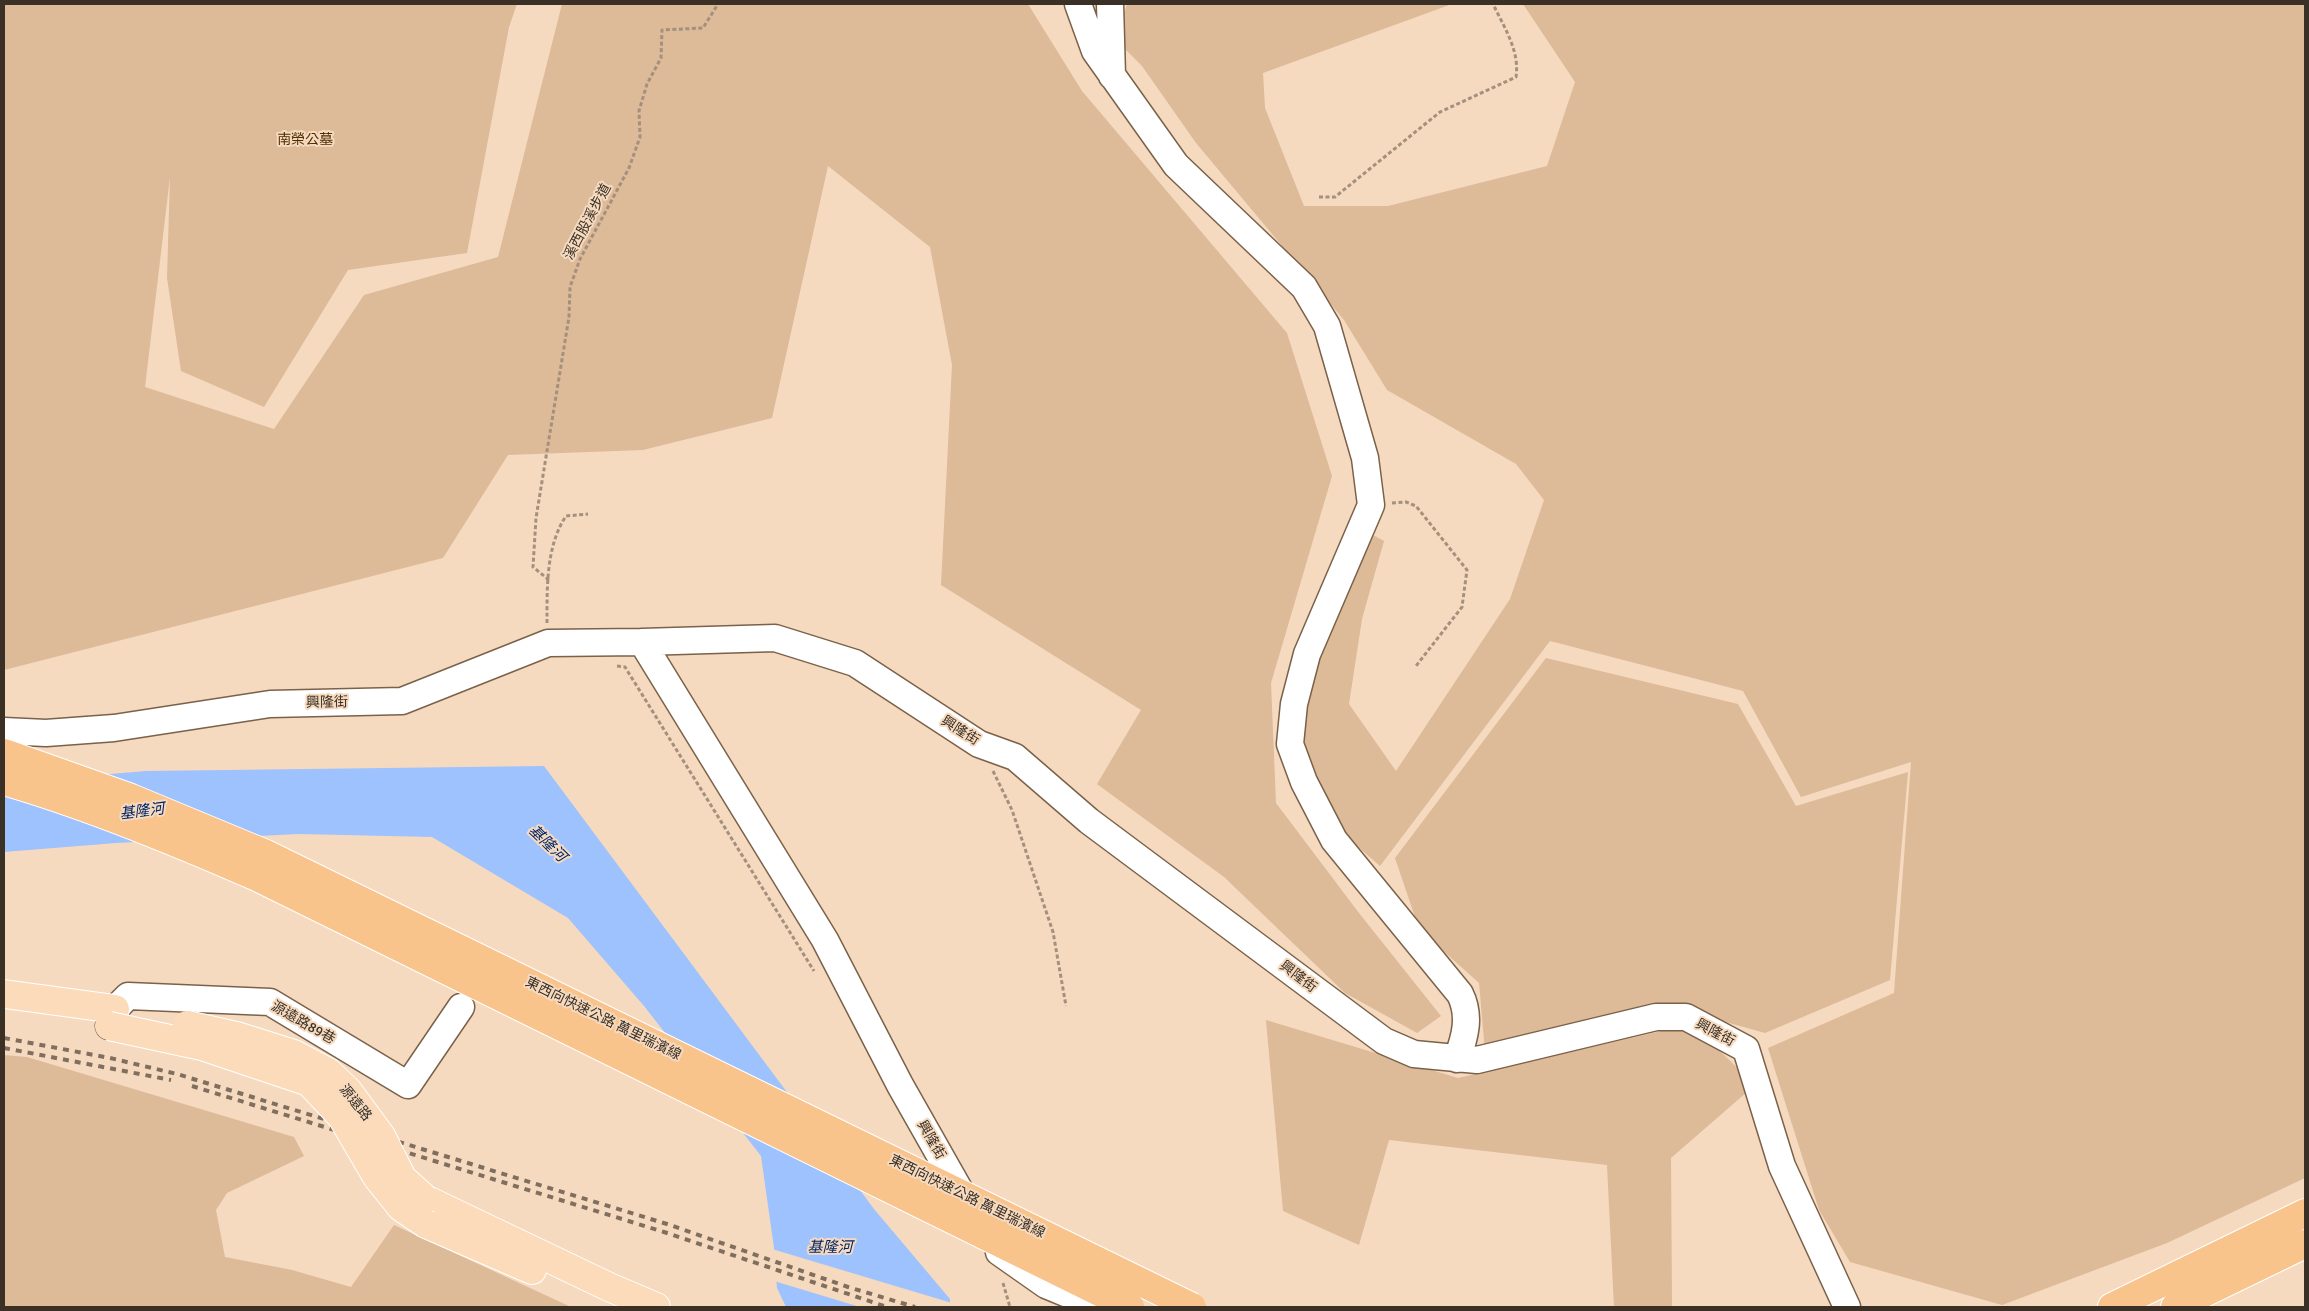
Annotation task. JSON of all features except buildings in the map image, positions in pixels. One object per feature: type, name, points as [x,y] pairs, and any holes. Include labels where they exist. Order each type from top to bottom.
[{"type":"highway","name":"東西向快速公路 萬里瑞濱線","points":[[4,753],[131,798],[266,854],[1192,1307]]},
{"type":"highway","name":"東西向快速公路 萬里瑞濱線","points":[[4,781],[117,820],[257,877],[1130,1307]]},
{"type":"highway","points":[[2112,1307],[2305,1213]]},
{"type":"highway","points":[[2175,1307],[2305,1244]]},
{"type":"main road","name":"源遠路","points":[[4,994],[112,1017],[309,1082],[342,1117],[377,1177],[401,1207],[425,1212],[656,1307]]},
{"type":"main road","name":"源遠路","points":[[4,1013],[112,1017]]},
{"type":"main road","name":"源遠路","points":[[425,1212],[617,1307]]},
{"type":"street","points":[[1078,4],[1095,51],[1176,165],[1304,287],[1327,326],[1344,377],[1365,458],[1371,505],[1307,654],[1294,704],[1290,744],[1304,782],[1334,840],[1460,994],[1468,1016],[1464,1041],[1457,1059]]},
{"type":"street","points":[[1110,4],[1112,76]]},
{"type":"street","name":"興隆街","points":[[4,731],[46,733],[114,728],[270,704],[402,701],[548,643],[774,638],[856,663],[979,744],[1015,757],[1089,821],[1384,1041],[1414,1054],[1457,1059],[1488,1058],[1656,1017],[1686,1017],[1746,1049],[1782,1166],[1847,1307]]},
{"type":"street","name":"興隆街","points":[[642,642],[825,940],[900,1085],[994,1248],[1046,1284],[1099,1307]]},
{"type":"street","name":"源遠路89巷","points":[[112,1017],[128,996],[270,1002],[408,1085],[461,1007]]},
{"type":"path","name":"溪西股溪步道","points":[[549,580],[533,567],[536,518],[569,318],[570,287],[580,258],[629,168],[640,137],[638,111],[648,84],[661,58],[662,30],[703,28],[718,4]]},
{"type":"path","points":[[1319,197],[1335,197],[1440,112],[1516,77],[1518,66],[1512,44],[1494,4]]},
{"type":"path","points":[[1371,505],[1406,502],[1416,506],[1467,570],[1462,607],[1416,666]]},
{"type":"path","points":[[548,643],[551,549],[557,530],[566,516],[588,514]]},
{"type":"path","points":[[615,666],[625,667],[817,976]]},
{"type":"path","points":[[979,744],[1012,810],[1053,932],[1066,1006]]},
{"type":"green space","name":"南榮公墓","points":[[4,4],[517,4],[509,27],[467,253],[348,270],[264,407],[181,371],[167,278],[170,177],[145,387],[274,429],[364,295],[498,257],[562,4],[1028,4],[1082,91],[1287,333],[1332,476],[1271,683],[1276,803],[1359,913],[1441,1016],[1417,1033],[1345,993],[1224,877],[1097,784],[1141,710],[941,585],[952,365],[930,247],[828,166],[772,418],[643,450],[508,455],[443,558],[4,670]]},
{"type":"green space","points":[[1127,4],[1452,4],[1263,73],[1265,108],[1304,206],[1388,206],[1547,166],[1575,82],[1523,4],[2305,4],[2305,1178],[2167,1243],[2002,1305],[1850,1262],[1819,1210],[1768,1048],[1894,993],[1911,762],[1801,797],[1743,691],[1550,641],[1380,866],[1349,839],[1314,780],[1299,721],[1313,675],[1373,535],[1384,541],[1362,619],[1349,704],[1396,771],[1510,599],[1544,500],[1516,464],[1387,390],[1344,320],[1196,143],[1142,66],[1116,40]]},
{"type":"green space","points":[[1546,658],[1738,704],[1796,806],[1908,772],[1890,980],[1765,1033],[1665,1005],[1485,1052],[1479,983],[1419,929],[1395,858]]},
{"type":"green space","points":[[1266,1020],[1458,1078],[1692,1024],[1755,1085],[1671,1158],[1672,1307],[1614,1307],[1607,1165],[1389,1140],[1359,1245],[1283,1211]]},
{"type":"green space","points":[[4,1055],[27,1057],[294,1137],[304,1156],[227,1193],[216,1210],[225,1257],[292,1270],[351,1287],[394,1225],[571,1307],[4,1307]]},
{"type":"water","name":"基隆河","points":[[544,766],[874,1209],[950,1299],[950,1307],[786,1307],[777,1288],[774,1248],[761,1156],[644,1006],[568,918],[432,837],[299,834],[116,843],[4,852],[4,783],[146,771]]},
{"type":"pier","points":[[772,1249],[952,1303],[952,1307],[860,1307],[774,1281]]},
{"type":"railway","points":[[4,1038],[110,1058],[177,1074],[667,1224],[848,1287],[915,1307]]},
{"type":"railway","points":[[4,1048],[171,1080]]},
{"type":"railway","points":[[192,1086],[664,1232],[887,1307]]}]
